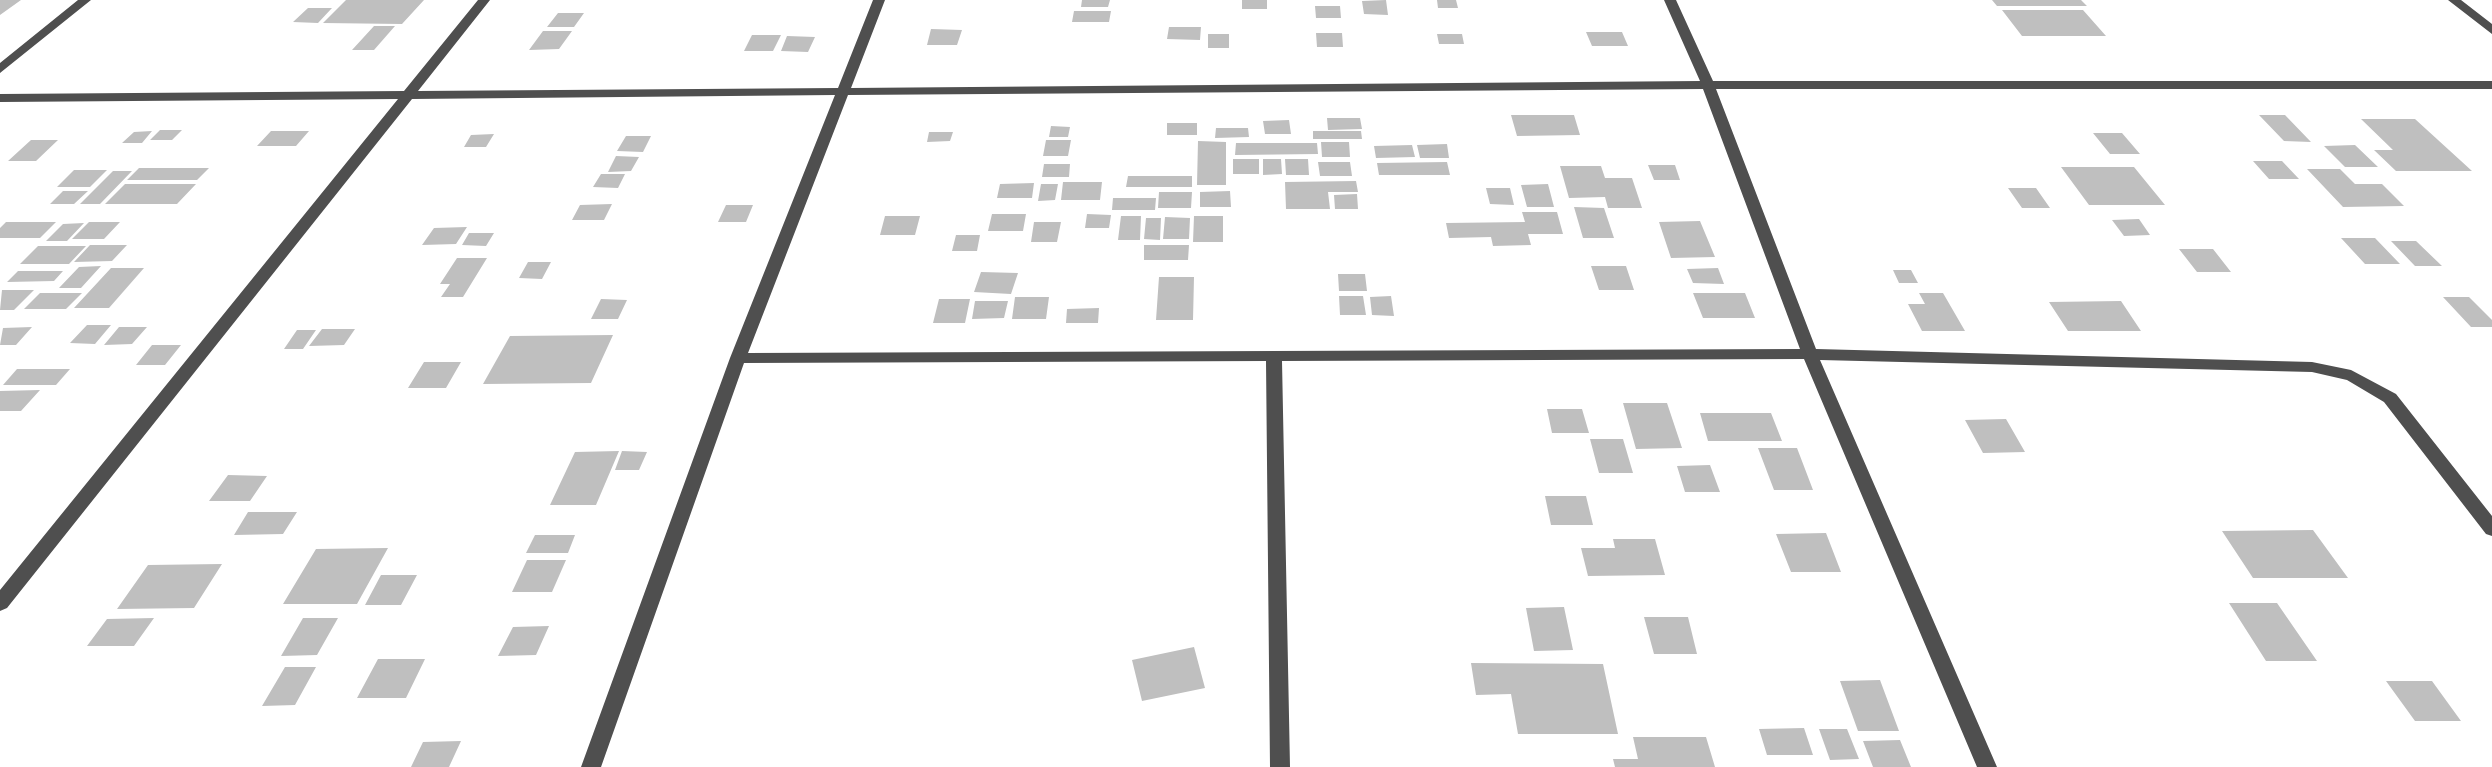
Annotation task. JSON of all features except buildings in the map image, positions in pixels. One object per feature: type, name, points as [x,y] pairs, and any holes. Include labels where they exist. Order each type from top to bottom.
[{"type":"street","points":[[0,69],[85,0]]},
{"type":"street","points":[[0,603],[484,0]]},
{"type":"street","points":[[591,767],[738,358],[879,0]]},
{"type":"street","points":[[1670,0],[1708,85],[1810,354],[1987,767]]},
{"type":"street","points":[[2454,0],[2492,30]]},
{"type":"street","points":[[0,98],[1708,85],[2492,85]]},
{"type":"street","points":[[738,358],[1810,354],[2312,367],[2351,375],[2390,398],[2492,529]]},
{"type":"street","points":[[1274,358],[1280,767]]}]
